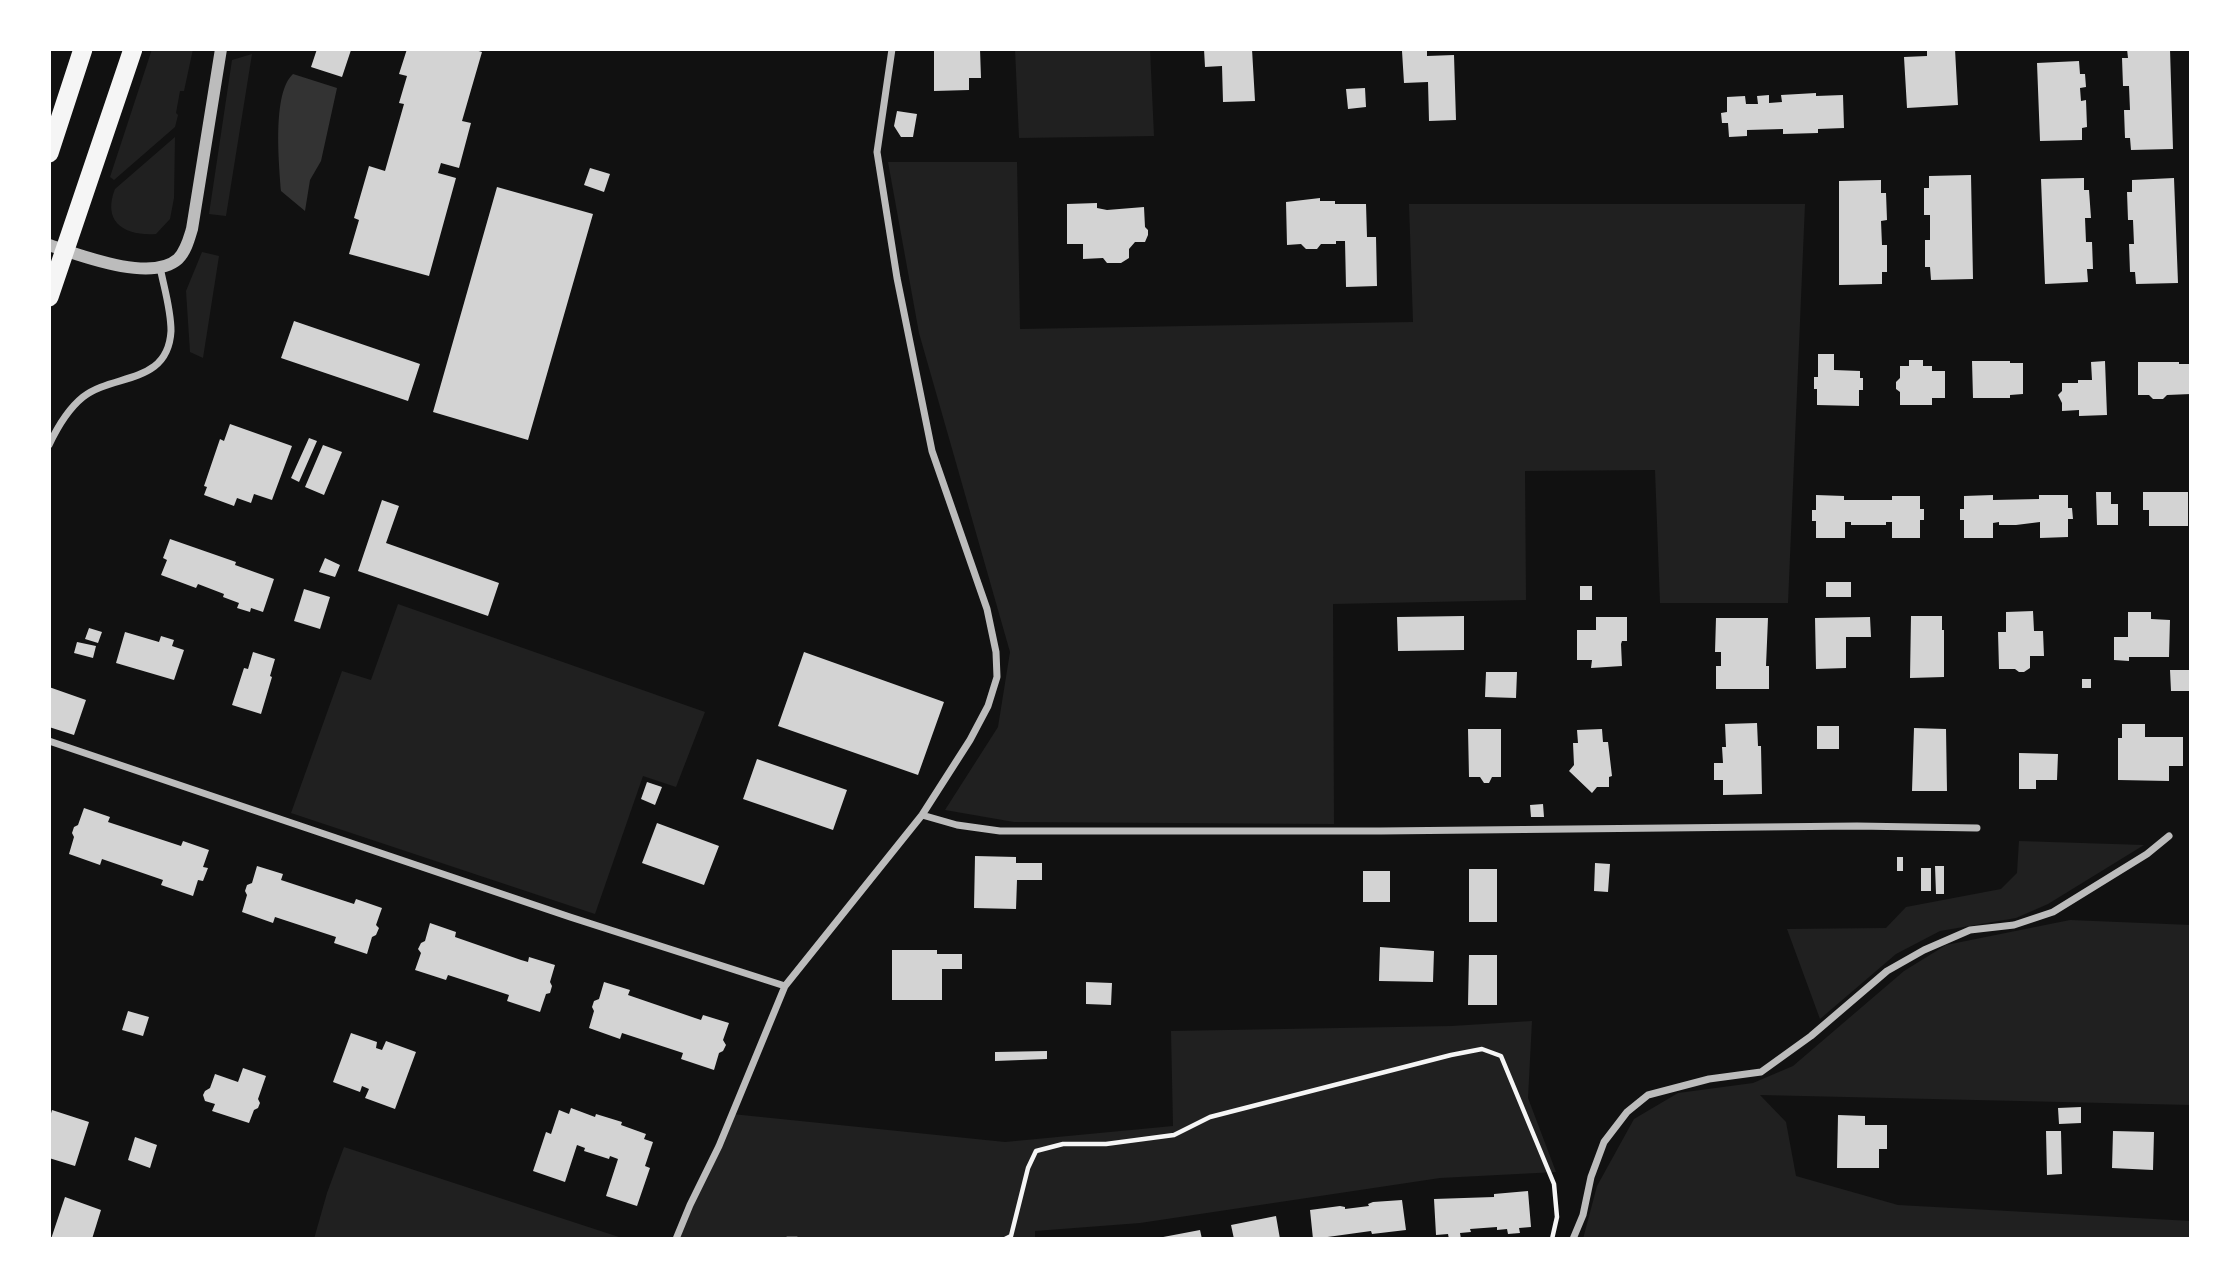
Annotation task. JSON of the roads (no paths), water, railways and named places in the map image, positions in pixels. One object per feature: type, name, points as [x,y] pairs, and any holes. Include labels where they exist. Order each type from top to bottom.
[{"type":"highway","points":[[49,153],[83,49]]},
{"type":"highway","points":[[49,297],[57,248],[133,49]]},
{"type":"street","points":[[57,248],[132,268],[160,267],[178,259],[192,229],[221,49]]},
{"type":"street","points":[[676,1239],[719,1146],[785,986],[922,815],[970,740],[988,706],[997,677],[996,652],[987,609],[932,451],[897,278],[877,152],[892,49]]},
{"type":"street","points":[[49,445],[61,423],[83,398],[104,386],[152,370],[158,363],[168,346],[171,334],[170,314],[160,267]]},
{"type":"street","points":[[49,741],[570,917],[785,986]]},
{"type":"street","points":[[922,815],[957,825],[1000,831],[1392,831],[1857,826],[1977,828]]},
{"type":"street","points":[[1573,1239],[1583,1215],[1591,1177],[1604,1142],[1627,1112],[1648,1095],[1709,1079],[1761,1072],[1811,1036],[1887,971],[1924,950],[1970,930],[2014,925],[2053,912],[2147,854],[2169,836]]}]
